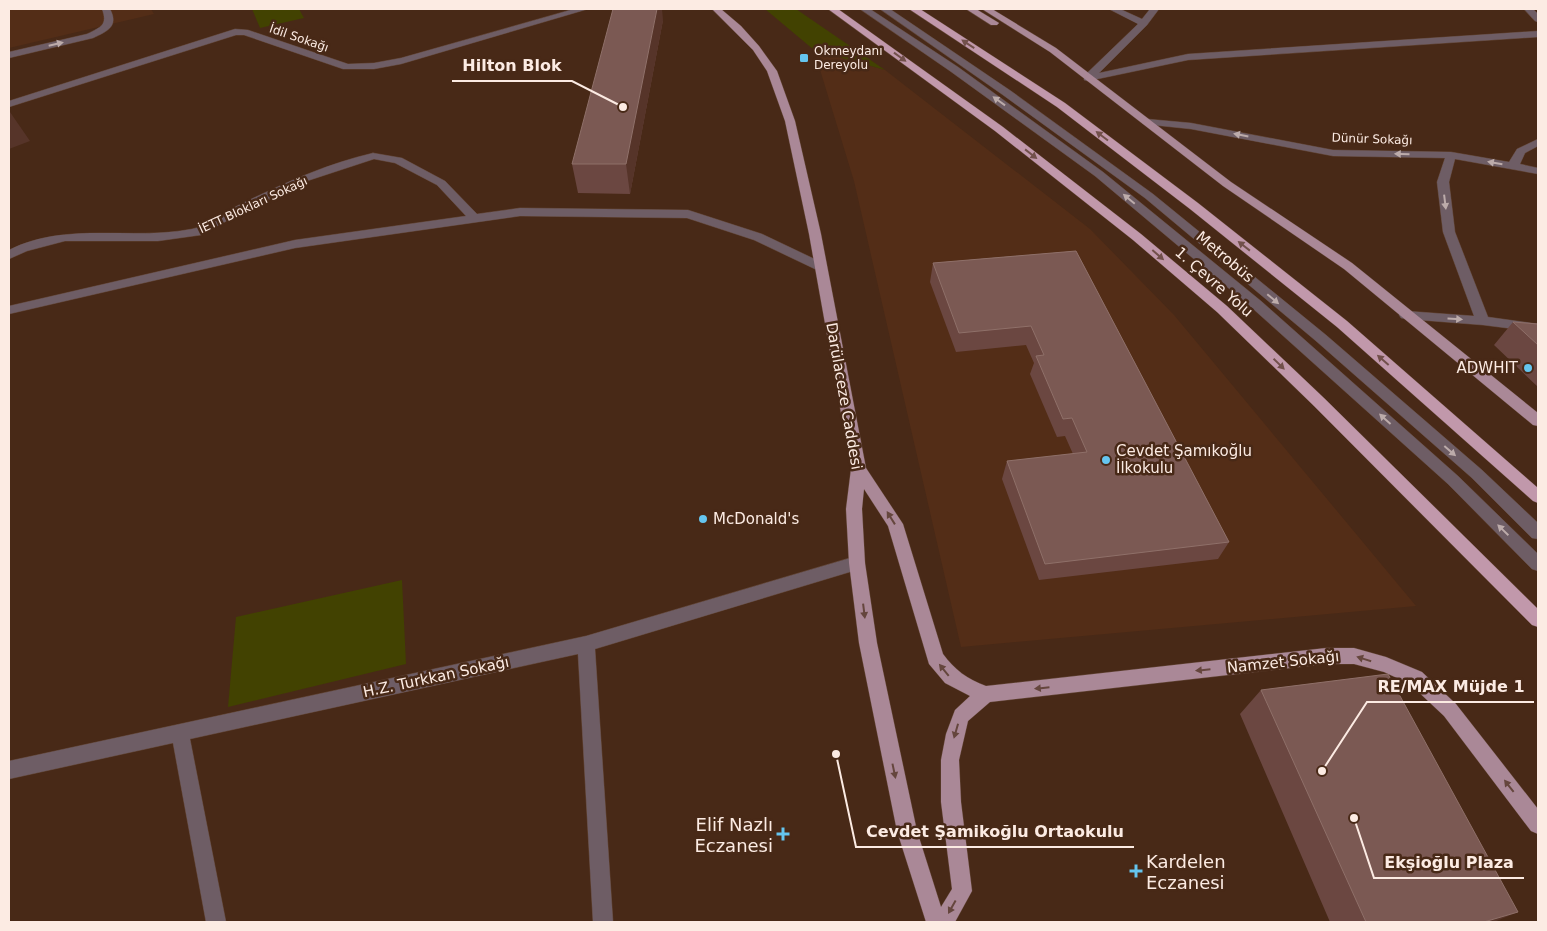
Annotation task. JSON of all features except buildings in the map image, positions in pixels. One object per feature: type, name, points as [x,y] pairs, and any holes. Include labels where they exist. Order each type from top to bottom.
[{"type":"highway","name":"1. Çevre Yolu","points":[[832,9],[999,129],[1137,237],[1222,309],[1326,408],[1538,620]]},
{"type":"highway","points":[[914,9],[1061,105],[1186,200],[1342,324],[1538,497]]},
{"type":"main road","name":"Darülaceze Caddesi","points":[[716,9],[738,28],[756,48],[772,71],[790,121],[812,219],[859,469],[854,508],[857,563],[868,643],[907,831],[936,922]]},
{"type":"main road","points":[[970,9],[1061,64],[1088,78]]},
{"type":"main road","points":[[986,9],[1053,50],[1226,184],[1348,266],[1406,316],[1538,421]]},
{"type":"main road","name":"Namzet Sokağı","points":[[859,469],[895,524],[935,658],[948,676],[960,684],[986,694],[1326,656],[1354,656],[1386,665],[1416,678],[1450,710],[1538,824]]},
{"type":"main road","points":[[944,922],[962,891],[951,802],[950,760],[961,716],[986,694]]},
{"type":"street","points":[[9,55],[90,36],[102,30],[109,23],[110,17],[106,9]]},
{"type":"street","name":"İdil Sokağı","points":[[9,104],[235,32],[245,32],[347,67],[361,68],[375,67],[410,58],[583,9]]},
{"type":"street","name":"Metrobüs","points":[[864,9],[954,69],[1099,174],[1256,304],[1453,480],[1538,564]]},
{"type":"street","name":"Metrobüs","points":[[884,9],[1007,93],[1149,196],[1328,345],[1477,474],[1538,533]]},
{"type":"street","points":[[1113,9],[1144,23]]},
{"type":"street","points":[[1088,78],[1144,23],[1154,9]]},
{"type":"street","points":[[1528,9],[1538,19]]},
{"type":"street","points":[[1088,78],[1188,57],[1538,34]]},
{"type":"street","name":"Dünür Sokağı","points":[[1147,122],[1191,126],[1333,153],[1451,155],[1538,171]]},
{"type":"street","points":[[1514,166],[1521,151],[1538,142]]},
{"type":"street","points":[[1451,155],[1443,182],[1449,232],[1483,321]]},
{"type":"street","name":"İETT Blokları Sokağı","points":[[9,255],[23,248],[64,237],[158,237],[197,232],[239,209],[303,180],[373,156],[398,160],[441,183],[475,219]]},
{"type":"street","points":[[9,310],[295,244],[520,212],[688,214],[758,237],[821,267]]},
{"type":"street","points":[[1406,316],[1483,321],[1538,328]]},
{"type":"street","name":"H.Z. Turkkan Sokağı","points":[[9,770],[586,644],[857,563]]},
{"type":"street","points":[[586,644],[603,922]]},
{"type":"street","points":[[180,733],[216,922]]},
{"type":"shaded area","points":[[9,9],[151,9],[154,14],[9,48]]},
{"type":"shaded area","points":[[252,9],[299,9],[304,18],[260,28]]},
{"type":"shaded area","points":[[765,9],[796,9],[885,70],[814,50]]},
{"type":"shaded area","name":"Cevdet Şamıkoğlu İlkokulu","points":[[814,50],[885,70],[1090,229],[1174,315],[1416,606],[961,647],[854,181]]},
{"type":"shaded area","points":[[402,580],[406,664],[228,707],[236,617]]},
{"type":"place","name":"Okmeydanı Dereyolu","points":[[804,58]]},
{"type":"place","name":"Hilton Blok","points":[[623,107]]},
{"type":"place","name":"ADWHIT","points":[[1528,368]]},
{"type":"place","name":"Cevdet Şamıkoğlu İlkokulu","points":[[1106,460]]},
{"type":"place","name":"McDonald's","points":[[703,519]]},
{"type":"place","name":"Cevdet Şamikoğlu Ortaokulu","points":[[836,754]]},
{"type":"place","name":"RE/MAX Müjde 1","points":[[1322,771]]},
{"type":"place","name":"Ekşioğlu Plaza","points":[[1354,818]]},
{"type":"place","name":"Elif Nazlı Eczanesi","points":[[783,834]]},
{"type":"place","name":"Kardelen Eczanesi","points":[[1136,871]]}]
